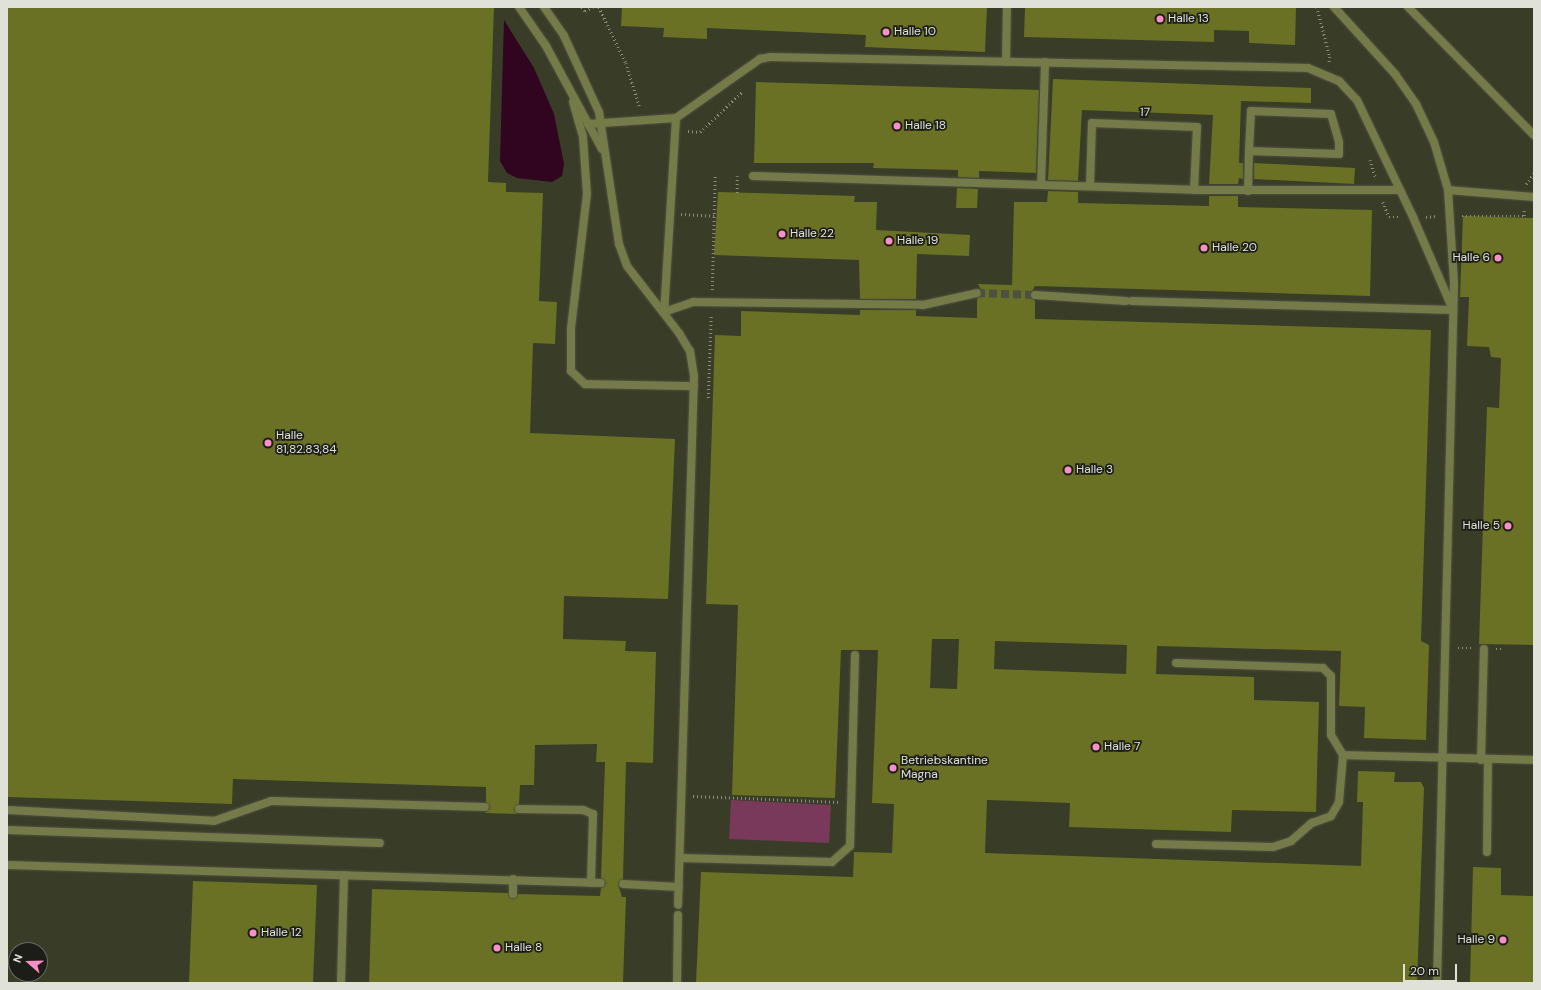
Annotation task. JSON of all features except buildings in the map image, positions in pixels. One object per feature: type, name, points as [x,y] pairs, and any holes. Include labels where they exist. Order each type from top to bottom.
[{"type":"street","points":[[519,7],[546,46],[573,102],[588,124],[605,157]]},
{"type":"street","points":[[544,7],[564,36],[599,112],[620,244],[627,266],[664,312],[690,350],[694,386],[680,887],[678,905]]},
{"type":"street","points":[[1006,62],[1007,7]]},
{"type":"street","points":[[1334,7],[1395,74],[1416,104],[1434,142],[1448,190],[1453,310],[1437,983]]},
{"type":"street","points":[[1408,7],[1534,135]]},
{"type":"street","points":[[588,124],[676,118],[760,59],[770,57],[1308,68],[1326,73],[1339,81],[1357,100],[1413,217],[1453,310]]},
{"type":"street","points":[[1041,185],[1045,62]]},
{"type":"street","points":[[573,102],[583,137],[587,194],[571,329],[571,371],[585,384],[694,386]]},
{"type":"street","points":[[1248,191],[1249,151],[1251,111],[1331,114],[1339,142],[1339,154],[1249,151]]},
{"type":"street","points":[[664,312],[676,118]]},
{"type":"street","name":"17","points":[[1090,186],[1092,123],[1197,127],[1194,190]]},
{"type":"street","points":[[753,176],[1194,190],[1381,193],[1400,190]]},
{"type":"street","points":[[1448,190],[1525,194],[1534,196]]},
{"type":"street","points":[[664,312],[693,302],[923,305],[977,293]]},
{"type":"street","points":[[1035,295],[1129,301],[1453,310]]},
{"type":"street","points":[[1484,649],[1487,852]]},
{"type":"street","points":[[680,858],[832,862],[850,846],[855,655]]},
{"type":"street","points":[[1156,844],[1273,847],[1291,841],[1312,823],[1331,816],[1339,802],[1343,755],[1331,735],[1331,676],[1323,668],[1176,663]]},
{"type":"street","points":[[1343,755],[1442,760],[1534,760]]},
{"type":"street","points":[[7,810],[214,821],[271,801],[486,807]]},
{"type":"street","points":[[519,809],[583,810],[592,814],[591,882]]},
{"type":"street","points":[[7,830],[380,843]]},
{"type":"street","points":[[7,866],[513,879],[601,883]]},
{"type":"street","points":[[341,983],[344,875]]},
{"type":"street","points":[[513,879],[513,894]]},
{"type":"street","points":[[622,884],[680,887]]},
{"type":"street","points":[[677,983],[678,916]]},
{"type":"path","points":[[582,7],[585,11],[593,7]]},
{"type":"path","points":[[599,7],[626,63],[643,120]]},
{"type":"path","points":[[1317,7],[1330,57],[1326,73]]},
{"type":"path","points":[[1366,152],[1389,217],[1524,216],[1526,181],[1534,173]]},
{"type":"path","points":[[709,361],[715,174]]},
{"type":"path","points":[[737,176],[737,193]]},
{"type":"path","points":[[669,214],[714,216]]},
{"type":"path","points":[[682,797],[850,802]]},
{"type":"shaded area","points":[[7,7],[1534,7],[1534,983],[7,983]]},
{"type":"shaded area","points":[[504,20],[534,68],[554,114],[564,164],[562,176],[552,182],[517,178],[507,173],[500,161]]},
{"type":"shaded area","points":[[731,800],[831,805],[829,843],[729,839]]},
{"type":"tunnel","points":[[977,293],[1035,295]]},
{"type":"place","name":"Halle 13","points":[[1160,19]]},
{"type":"place","name":"Halle 10","points":[[886,32]]},
{"type":"place","name":"Halle 18","points":[[897,126]]},
{"type":"place","name":"Halle 22","points":[[782,234]]},
{"type":"place","name":"Halle 19","points":[[889,241]]},
{"type":"place","name":"Halle 20","points":[[1204,248]]},
{"type":"place","name":"Halle 6","points":[[1498,258]]},
{"type":"place","name":"Halle 81,82.83,84","points":[[268,443]]},
{"type":"place","name":"Halle 3","points":[[1068,470]]},
{"type":"place","name":"Halle 5","points":[[1508,526]]},
{"type":"place","name":"Halle 7","points":[[1096,747]]},
{"type":"place","name":"Betriebskantine Magna","points":[[893,768]]},
{"type":"place","name":"Halle 12","points":[[253,933]]},
{"type":"place","name":"Halle 9","points":[[1503,940]]},
{"type":"place","name":"Halle 8","points":[[497,948]]}]
